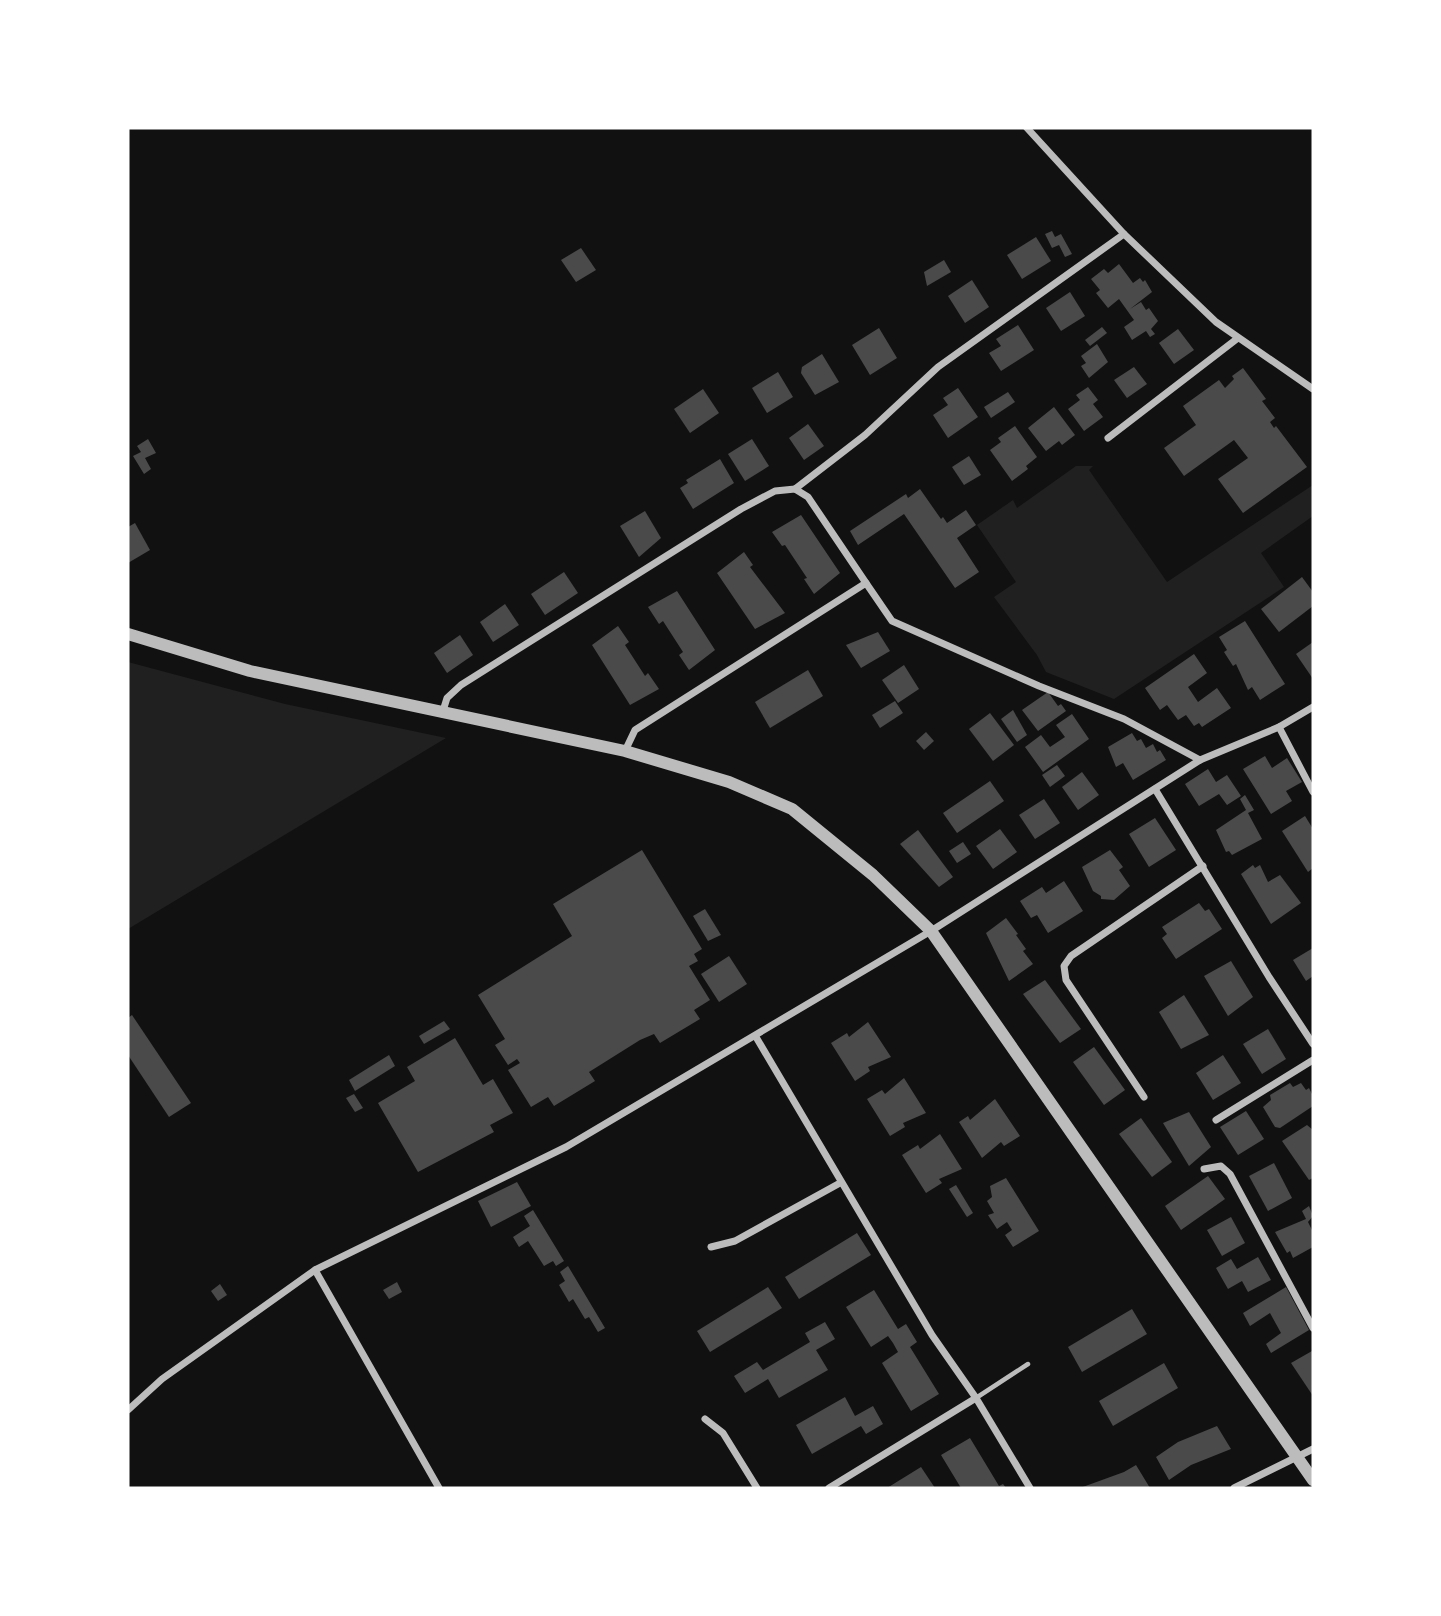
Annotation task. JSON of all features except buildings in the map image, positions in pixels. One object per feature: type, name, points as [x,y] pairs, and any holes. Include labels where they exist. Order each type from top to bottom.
[{"type":"street","points":[[1027,128],[1124,234],[1238,338],[1313,389]]},
{"type":"street","points":[[442,714],[447,698],[461,685],[741,509],[775,491],[795,489],[865,435],[938,367],[1124,234]]},
{"type":"street","points":[[1108,438],[1238,338]]},
{"type":"street","points":[[795,489],[808,497],[892,621],[1038,686],[1124,719],[1200,760]]},
{"type":"street","points":[[625,751],[635,730],[866,583]]},
{"type":"street","points":[[128,634],[250,671],[625,751],[729,782],[792,809],[853,857],[930,931],[1306,1465],[1313,1480]]},
{"type":"street","points":[[128,1410],[162,1379],[315,1270],[566,1147],[756,1037],[930,931],[1200,760],[1279,727],[1313,706]]},
{"type":"street","points":[[1279,727],[1313,792]]},
{"type":"street","points":[[1155,789],[1269,977],[1313,1044]]},
{"type":"street","points":[[1144,1097],[1066,980],[1064,967],[1071,956],[1203,866]]},
{"type":"street","points":[[756,1037],[932,1335],[976,1398],[1030,1488]]},
{"type":"street","points":[[1216,1120],[1313,1059]]},
{"type":"street","points":[[1204,1169],[1221,1166],[1230,1174],[1313,1328]]},
{"type":"street","points":[[711,1247],[735,1241],[840,1183]]},
{"type":"street","points":[[315,1270],[439,1488]]},
{"type":"street","points":[[829,1488],[976,1398]]},
{"type":"street","points":[[705,1419],[723,1433],[757,1488]]},
{"type":"street","points":[[1234,1488],[1306,1465],[1313,1449]]},
{"type":"lane","points":[[976,1398],[1028,1364]]},
{"type":"shaded area","points":[[1076,466],[1093,466],[1089,470],[1167,582],[1313,485],[1313,516],[1261,553],[1284,587],[1114,699],[1046,672],[1037,655],[994,597],[1016,582],[977,525],[1013,500],[1017,508]]},
{"type":"shaded area","points":[[128,662],[285,704],[446,738],[128,929]]}]
